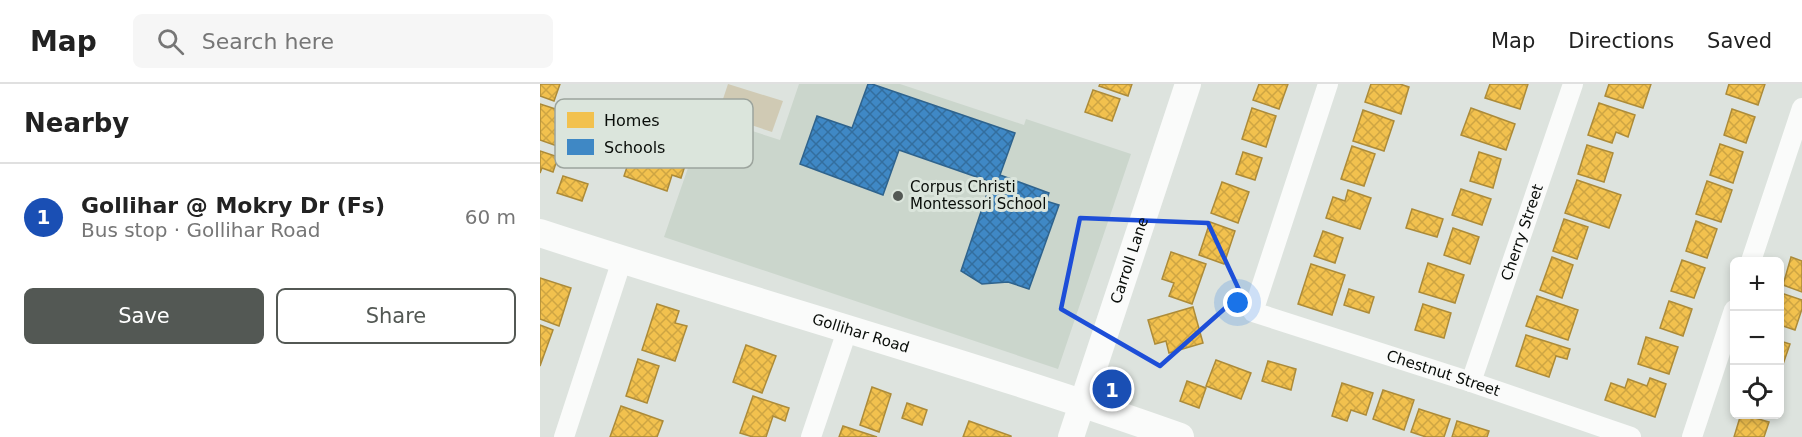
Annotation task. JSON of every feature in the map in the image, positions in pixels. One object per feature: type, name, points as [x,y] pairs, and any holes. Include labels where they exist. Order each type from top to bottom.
[{"type":"main road","name":"Gollihar Road","points":[[540,233],[848,328],[1083,403],[1180,437]]},
{"type":"street","name":"Carroll Lane","points":[[1071,437],[1188,84]]},
{"type":"street","name":"Chestnut Street","points":[[1328,84],[1253,312],[1471,382],[1631,437]]},
{"type":"street","name":"Cherry Street","points":[[1471,382],[1573,84]]},
{"type":"street","points":[[1752,257],[1802,108]]},
{"type":"street","points":[[564,437],[622,260]]},
{"type":"street","points":[[1692,437],[1734,311]]},
{"type":"street","points":[[812,437],[848,328]]},
{"type":"highlighted area","points":[[1080,218],[1208,223],[1241,294],[1160,366],[1061,309]]},
{"type":"shaded area","points":[[728,84],[783,101],[772,132],[753,126],[753,99],[723,99]]},
{"type":"shaded area","name":"Corpus Christi Montessori School","points":[[799,84],[900,84],[1024,125],[1026,119],[1131,154],[1058,369],[664,237],[688,168],[753,168],[753,131],[780,140]]},
{"type":"building: Homes","points":[[540,84],[560,84],[554,101],[540,96]]},
{"type":"building: Homes","points":[[1100,84],[1132,84],[1128,96],[1099,86]]},
{"type":"building: Homes","points":[[1259,84],[1288,84],[1279,109],[1253,100]]},
{"type":"building: Homes","points":[[1371,84],[1400,84],[1409,87],[1401,114],[1365,102]]},
{"type":"building: Homes","points":[[1490,84],[1528,84],[1520,109],[1485,98]]},
{"type":"building: Homes","points":[[1609,84],[1651,84],[1643,108],[1605,96]]},
{"type":"building: Homes","points":[[1729,84],[1765,84],[1758,105],[1726,94]]},
{"type":"building: Homes","points":[[1093,90],[1120,99],[1112,121],[1085,112]]},
{"type":"building: Homes","points":[[1599,103],[1635,115],[1628,137],[1616,132],[1612,143],[1588,135]]},
{"type":"building: Homes","points":[[540,104],[555,109],[555,145],[540,140]]},
{"type":"building: Homes","points":[[1252,108],[1276,116],[1266,147],[1242,139]]},
{"type":"building: Homes","points":[[1471,108],[1515,124],[1506,150],[1461,135]]},
{"type":"building: Homes","points":[[1732,109],[1755,117],[1746,143],[1724,135]]},
{"type":"building: Homes","points":[[1363,110],[1394,121],[1384,151],[1353,141]]},
{"type":"building: Homes","points":[[1720,144],[1743,152],[1733,183],[1710,175]]},
{"type":"building: Homes","points":[[1587,145],[1613,153],[1604,182],[1578,174]]},
{"type":"building: Homes","points":[[1352,146],[1375,154],[1364,186],[1341,179]]},
{"type":"building: Homes","points":[[540,151],[555,156],[553,172],[542,168],[540,173]]},
{"type":"building: Homes","points":[[1243,152],[1262,158],[1255,180],[1236,174]]},
{"type":"building: Homes","points":[[1479,152],[1501,159],[1493,188],[1470,181]]},
{"type":"building: Homes","points":[[627,168],[684,168],[681,178],[672,175],[667,191],[624,176]]},
{"type":"building: Homes","points":[[563,176],[588,184],[582,201],[557,193]]},
{"type":"building: Homes","points":[[1577,180],[1621,195],[1609,228],[1565,213]]},
{"type":"building: Homes","points":[[1707,181],[1732,190],[1721,222],[1696,214]]},
{"type":"building: Homes","points":[[1222,182],[1249,192],[1238,223],[1211,213]]},
{"type":"building: Homes","points":[[1461,189],[1491,199],[1482,225],[1452,215]]},
{"type":"building: Homes","points":[[1348,190],[1371,198],[1360,229],[1326,218],[1333,197],[1345,201]]},
{"type":"building: Homes","points":[[1412,209],[1443,219],[1437,237],[1406,228]]},
{"type":"building: Homes","points":[[1564,219],[1588,227],[1577,259],[1553,251]]},
{"type":"building: Homes","points":[[1696,221],[1717,229],[1707,258],[1686,251]]},
{"type":"building: Homes","points":[[1210,222],[1235,231],[1224,264],[1199,255]]},
{"type":"building: Homes","points":[[1453,228],[1479,237],[1470,264],[1444,255]]},
{"type":"building: Homes","points":[[1323,231],[1343,238],[1335,263],[1314,256]]},
{"type":"building: Homes","points":[[1171,252],[1206,264],[1192,304],[1169,296],[1174,283],[1162,279]]},
{"type":"building: Homes","points":[[1552,257],[1573,265],[1562,298],[1540,290]]},
{"type":"building: Homes","points":[[1791,257],[1802,261],[1802,292],[1784,285]]},
{"type":"building: Homes","points":[[1682,260],[1705,268],[1694,298],[1671,291]]},
{"type":"building: Homes","points":[[1428,263],[1464,275],[1455,303],[1419,292]]},
{"type":"building: Homes","points":[[1311,264],[1345,275],[1332,315],[1298,304]]},
{"type":"building: Homes","points":[[540,278],[571,288],[559,326],[540,319]]},
{"type":"building: Homes","points":[[1349,289],[1374,297],[1369,313],[1344,305]]},
{"type":"building: Homes","points":[[1784,294],[1802,300],[1802,309],[1795,330],[1784,326]]},
{"type":"building: Homes","points":[[1537,296],[1578,310],[1568,340],[1526,326]]},
{"type":"building: Homes","points":[[1669,301],[1692,309],[1683,336],[1660,328]]},
{"type":"building: Homes","points":[[657,304],[679,311],[675,323],[687,326],[675,361],[642,350]]},
{"type":"building: Homes","points":[[1423,304],[1451,313],[1444,338],[1415,330]]},
{"type":"building: Homes","points":[[1193,307],[1203,343],[1169,353],[1166,341],[1155,344],[1148,320]]},
{"type":"building: Homes","points":[[540,325],[553,330],[540,366]]},
{"type":"building: Homes","points":[[1526,335],[1570,349],[1567,359],[1556,356],[1549,377],[1516,366]]},
{"type":"building: Homes","points":[[1646,337],[1678,347],[1669,374],[1638,364]]},
{"type":"building: Homes","points":[[1784,342],[1790,344],[1784,361]]},
{"type":"building: Homes","points":[[746,345],[776,356],[762,393],[733,382]]},
{"type":"building: Homes","points":[[638,359],[659,366],[647,403],[626,396]]},
{"type":"building: Homes","points":[[1216,360],[1251,373],[1241,399],[1206,386]]},
{"type":"building: Homes","points":[[1268,361],[1296,369],[1291,390],[1262,381]]},
{"type":"building: Homes","points":[[1650,378],[1666,384],[1655,417],[1605,400],[1611,383],[1625,388],[1628,379],[1647,386]]},
{"type":"building: Homes","points":[[1187,381],[1206,388],[1199,408],[1180,401]]},
{"type":"building: Homes","points":[[1342,383],[1373,393],[1366,415],[1351,410],[1347,421],[1332,416]]},
{"type":"building: Homes","points":[[872,387],[891,394],[879,432],[860,425]]},
{"type":"building: Homes","points":[[1383,390],[1414,400],[1404,430],[1373,419]]},
{"type":"building: Homes","points":[[753,396],[789,408],[785,421],[773,416],[766,437],[753,437],[740,433]]},
{"type":"building: Homes","points":[[907,403],[927,410],[922,425],[902,418]]},
{"type":"building: Homes","points":[[621,406],[663,421],[657,437],[610,437]]},
{"type":"building: Homes","points":[[1419,409],[1450,419],[1444,437],[1426,437],[1411,432]]},
{"type":"building: Homes","points":[[1739,419],[1758,419],[1769,422],[1764,437],[1734,437]]},
{"type":"building: Homes","points":[[969,421],[1011,436],[1011,437],[963,437]]},
{"type":"building: Homes","points":[[1457,421],[1489,431],[1487,437],[1452,437]]},
{"type":"building: Homes","points":[[843,426],[877,437],[839,437]]},
{"type":"building: Schools","points":[[868,84],[1015,133],[1000,175],[1049,193],[1046,201],[1059,205],[1029,289],[1008,282],[982,284],[961,271],[991,182],[899,150],[883,195],[800,164],[817,116],[852,128]]},
{"type":"place","name":"Corpus Christi Montessori School","points":[[898,196]]},
{"type":"place","name":"Gollihar @ Mokry Dr (Fs)","points":[[1112,389]]}]
